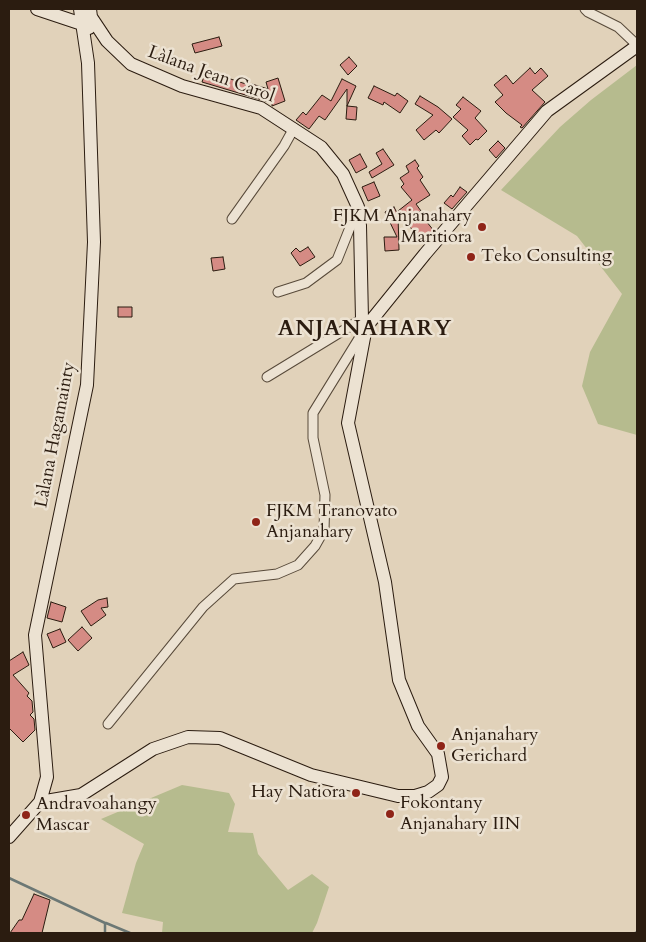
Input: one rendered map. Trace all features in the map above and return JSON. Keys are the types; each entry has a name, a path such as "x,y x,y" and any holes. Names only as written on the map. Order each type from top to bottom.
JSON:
{"main road":[{"path":"41,10 69,13 82,12"},
{"path":"41,10 76,23 86,41"},
{"name":"Làlana Hagamainty","path":"40,802 47,777 35,635 87,384 94,242 88,63 82,12"},
{"name":"Làlana Jean Carol","path":"40,802 81,795 152,749 188,737 220,738 311,775 398,796 415,796 428,792 438,785 442,777 438,754 418,726 399,680 385,582 348,422 364,323 358,207 343,174 321,147 261,108 182,86 131,64 107,41 91,17 82,12"},
{"path":"88,63 90,51 94,46 100,45 117,52"},
{"path":"364,323 547,111 637,45"},
{"path":"9,837 40,802"}],"street":[{"path":"585,9 618,27 637,45"},
{"path":"232,219 284,146 294,128"},
{"path":"278,292 306,283 337,260 358,207"},
{"path":"267,377 364,323"},
{"path":"108,724 203,607 234,580 277,574 298,565 314,546 324,530 325,495 313,438 313,413 364,323"}],"green space":[{"path":"637,65 637,435 598,424 582,386 590,352 622,294 577,236 501,190 560,127 591,100"},
{"path":"182,785 229,793 235,804 228,832 253,833 258,854 288,890 312,874 329,887 312,933 162,933 163,922 122,913 136,863 144,844 101,819"}],"building":[{"path":"219,37 222,46 195,53 192,44"},
{"path":"349,57 357,66 348,75 340,65"},
{"path":"530,68 535,74 541,68 548,76 532,90 545,102 522,128 520,127 522,125 495,102 503,95 494,85 506,75 513,84"},
{"path":"206,71 252,86 252,84 268,89 266,82 278,78 285,101 272,106 272,103 202,82"},
{"path":"342,79 356,86 347,106 347,89 325,120 319,116 309,129 296,120 303,112 306,115 322,95 331,101"},
{"path":"374,86 395,96 397,93 408,101 400,113 384,102 383,105 368,98"},
{"path":"420,96 438,107 452,119 439,133 436,130 424,140 416,130 433,115 415,104"},
{"path":"463,97 481,111 475,118 487,131 470,145 462,136 468,130 453,117 461,109 456,105"},
{"path":"347,106 357,107 356,120 346,119"},
{"path":"498,141 505,148 496,158 489,150"},
{"path":"383,149 394,165 372,178 369,172 382,164 376,153"},
{"path":"360,154 367,167 356,173 349,160"},
{"path":"415,160 419,166 417,168 423,177 420,180 430,195 416,204 421,211 419,212 434,231 423,244 398,211 412,200 401,187 404,184 400,178 409,172 406,166"},
{"path":"374,182 380,196 368,201 362,187"},
{"path":"460,187 467,192 452,209 444,203 451,195 453,197"},
{"path":"394,207 398,215 399,250 385,251 384,237 397,237 385,212"},
{"path":"308,247 315,257 300,266 291,253 296,248 300,252"},
{"path":"223,257 225,269 213,271 211,258"},
{"path":"118,307 132,307 132,317 118,317"},
{"path":"107,598 108,607 101,608 106,615 91,626 81,611 98,600"},
{"path":"51,602 66,607 62,622 47,618"},
{"path":"82,627 92,638 78,651 68,640"},
{"path":"60,629 66,642 53,648 47,634"},
{"path":"23,652 29,665 13,675 29,693 27,696 32,701 33,712 30,715 34,719 35,730 23,742 9,728 9,661"},
{"path":"34,894 50,900 42,933 10,933 19,920 22,920"}],"waterway":[{"path":"9,878 105,923 105,933"},
{"path":"106,923 130,933"}],"place":[{"name":"FJKM Anjanahary Maritiora","path":"482,227"},
{"name":"Teko Consulting","path":"471,257"},
{"name":"FJKM Tranovato Anjanahary","path":"256,522"},
{"name":"Anjanahary Gerichard","path":"441,746"},
{"name":"Hay Natiora","path":"356,793"},
{"name":"Fokontany Anjanahary IIN","path":"390,814"},
{"name":"Andravoahangy Mascar","path":"26,815"}],"district":[{"name":"ANJANAHARY","path":"365,330"}]}
